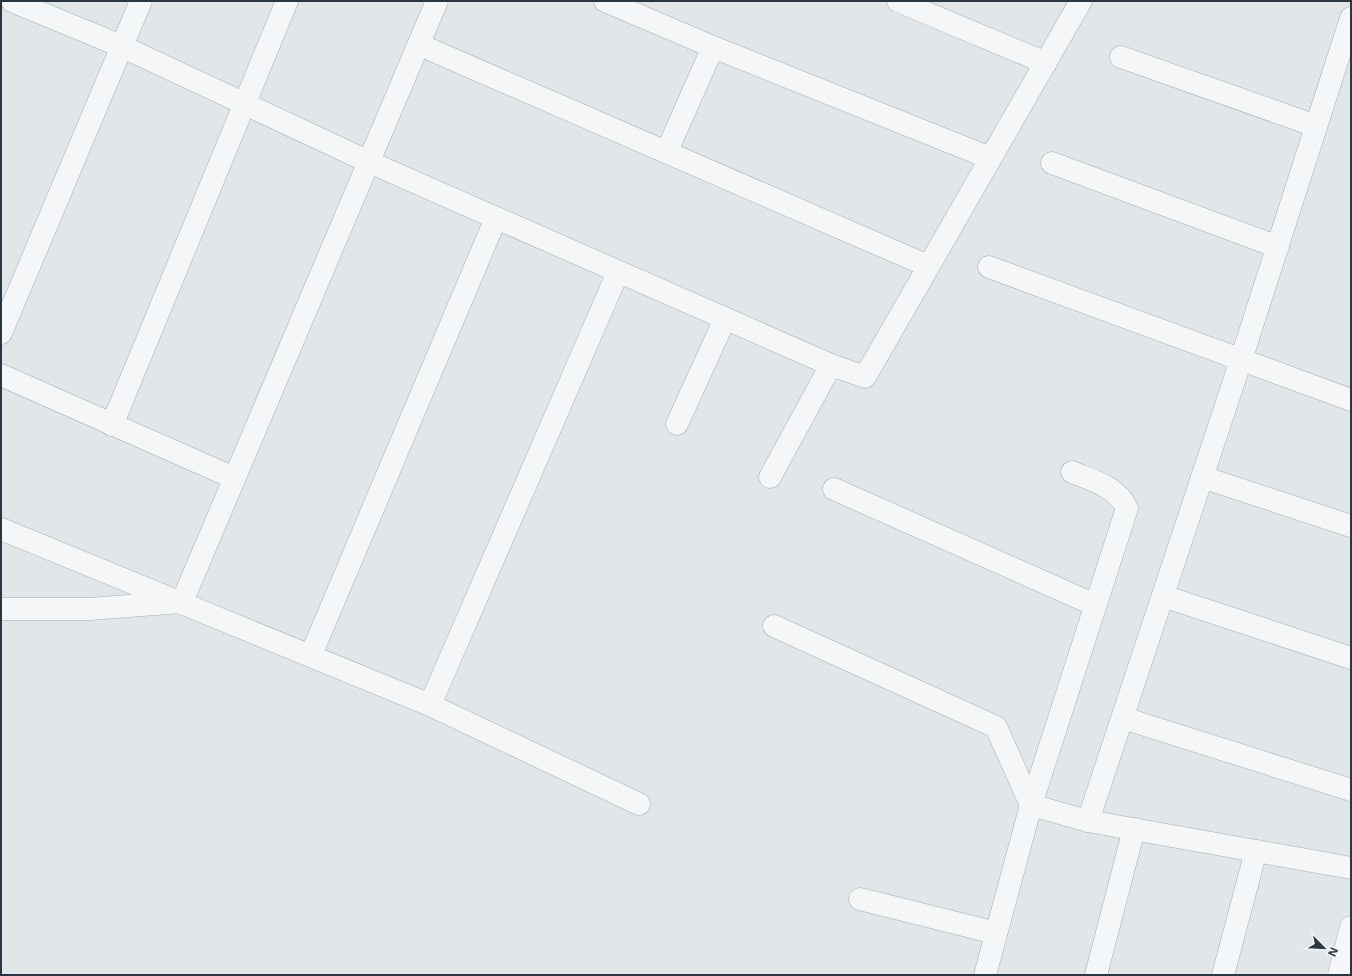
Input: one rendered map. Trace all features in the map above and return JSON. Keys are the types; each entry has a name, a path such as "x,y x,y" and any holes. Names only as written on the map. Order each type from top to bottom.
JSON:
{"street":[{"path":"12,1 121,46 369,162 618,272 831,365 865,377 1081,1"},
{"path":"1,333 141,1"},
{"path":"112,424 287,1"},
{"path":"182,602 420,45 437,1"},
{"path":"605,1 713,47 990,158"},
{"path":"898,1 1046,63"},
{"path":"1088,821 1241,360 1351,18"},
{"path":"420,45 667,151 928,266"},
{"path":"667,151 713,47"},
{"path":"1121,57 1316,126"},
{"path":"1052,163 1278,247"},
{"path":"311,654 496,218"},
{"path":"989,267 1351,400"},
{"path":"430,705 618,272"},
{"path":"676,424 726,319"},
{"path":"770,477 831,365"},
{"path":"1,375 234,478"},
{"path":"985,975 1031,805 1126,508 1122,498 1111,488 1072,472"},
{"path":"1202,477 1351,526"},
{"path":"834,489 1095,605"},
{"path":"1,529 311,654 430,705 639,804"},
{"path":"1163,596 1351,658"},
{"path":"1,609 89,609 182,602"},
{"path":"774,626 996,727 1031,805"},
{"path":"1123,718 1351,790"},
{"path":"1031,805 1088,821 1351,868"},
{"path":"1096,975 1134,829"},
{"path":"1223,975 1256,851"},
{"path":"860,899 996,933"},
{"path":"1339,975 1351,927"}]}
